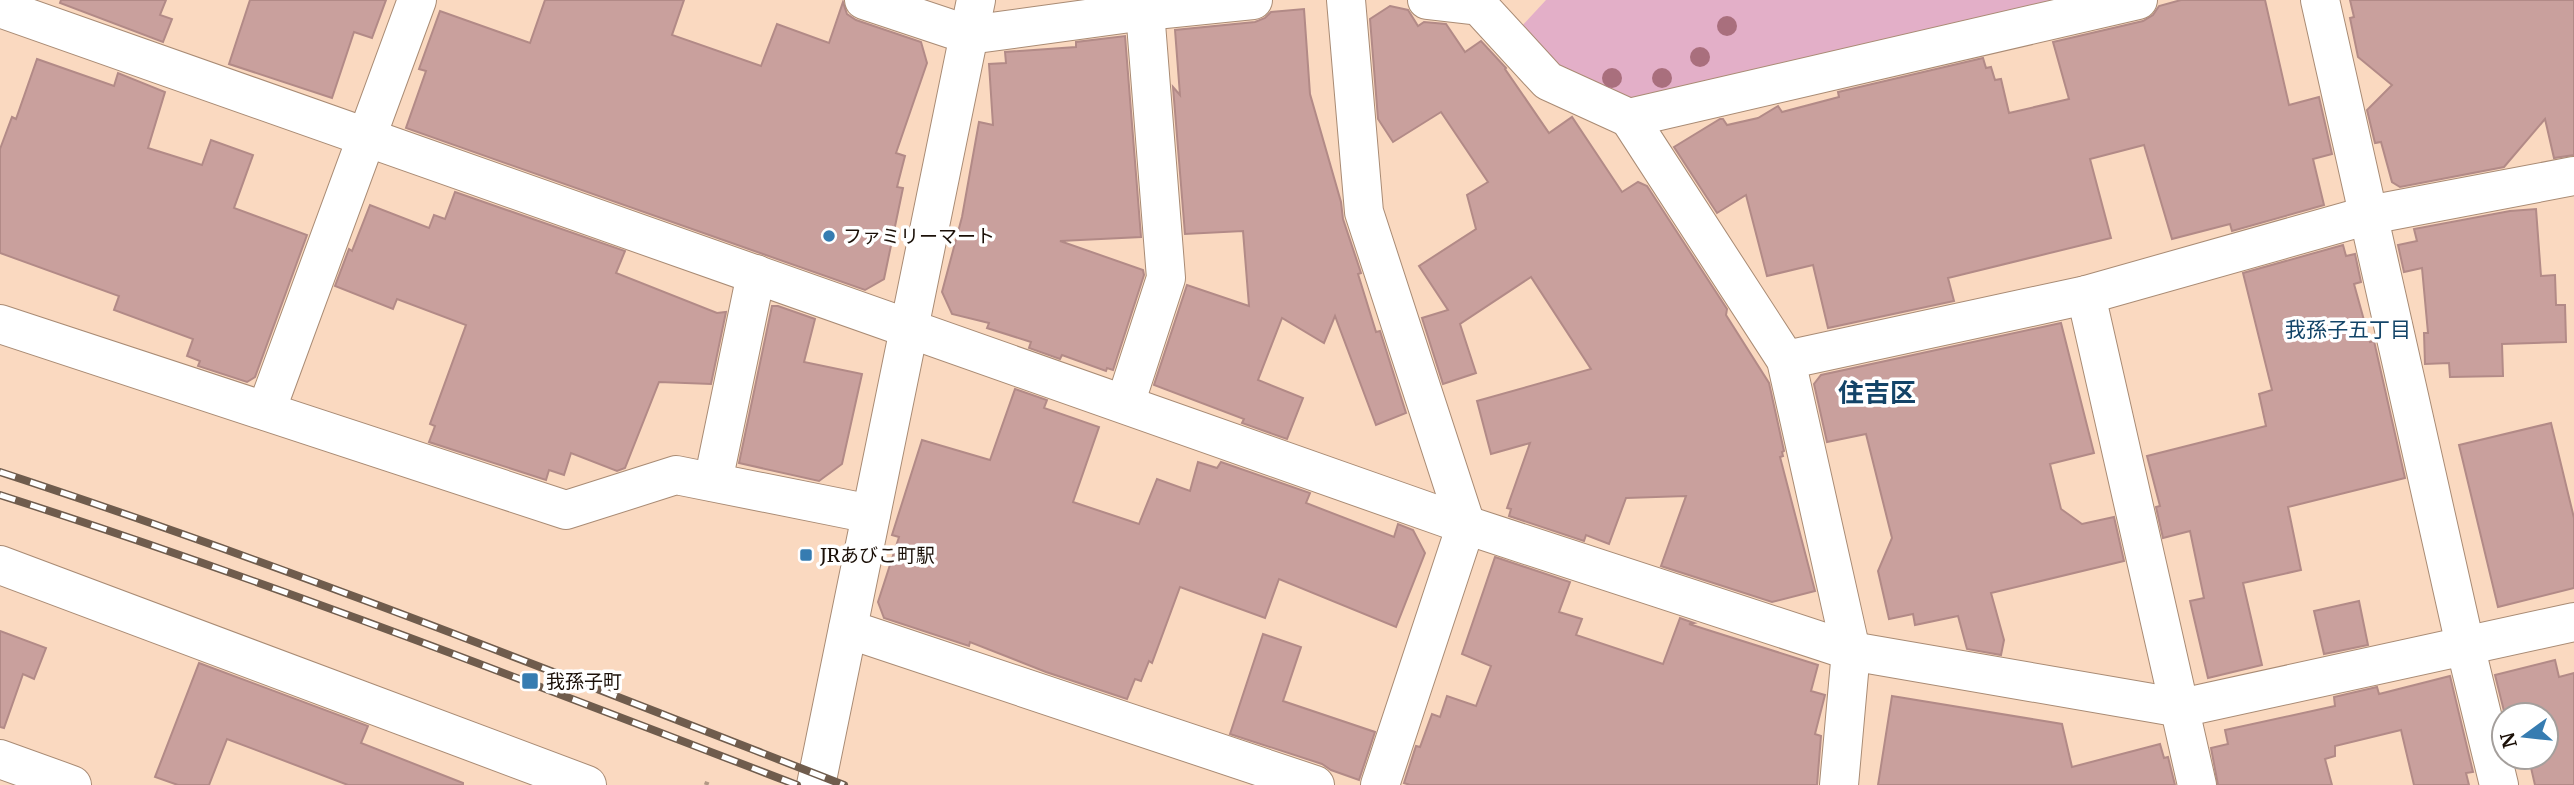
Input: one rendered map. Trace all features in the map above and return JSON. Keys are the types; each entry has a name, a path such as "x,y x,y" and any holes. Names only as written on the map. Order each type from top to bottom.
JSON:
{"street":[{"path":"266,411 418,0"},
{"path":"864,0 972,17 1145,11 1253,0"},
{"path":"1346,0 1364,212 1466,525 1380,785"},
{"path":"1427,0 1479,6 1548,81 1629,118 1786,360 1851,651 1839,785"},
{"path":"1629,118 2138,0"},
{"path":"2320,0 2498,785"},
{"path":"0,8 1466,525 1851,651 2181,708 2574,622"},
{"path":"1125,404 1166,278 1145,11"},
{"path":"816,785 972,17"},
{"path":"1786,360 2086,295 2369,215 2574,176"},
{"path":"713,482 756,274"},
{"path":"2086,295 2197,785"},
{"path":"0,324 566,510 676,475 872,514"},
{"path":"0,565 587,785"},
{"path":"848,628 1315,785"},
{"path":"0,759 72,785"}],"shaded area":[{"path":"1546,0 2068,0 1633,100 1556,74 1520,28"}],"building":[{"path":"61,0 166,0 160,15 172,19 163,42 60,3"},
{"path":"250,0 386,0 372,38 354,32 332,98 229,64"},
{"path":"545,0 684,0 672,35 761,66 777,24 829,43 843,2 847,14 856,20 921,42 927,63 896,153 905,156 897,187 903,188 884,279 865,290 406,128 426,71 419,69 440,11 530,43"},
{"path":"2181,0 2265,0 2289,105 2319,97 2332,154 2313,159 2324,205 2232,231 2230,224 2172,239 2144,145 2090,159 2111,238 1948,278 1954,301 1828,328 1813,265 1767,276 1746,195 1717,213 1674,147 1720,119 1727,125 1758,118 1778,106 1782,112 1839,97 1838,92 1983,58 1986,68 1991,67 1995,80 2001,79 2009,113 2069,99 2053,42 2143,21 2153,15 2159,6"},
{"path":"2350,0 2574,0 2574,155 2554,158 2545,119 2504,167 2400,187 2392,182 2381,142 2375,143 2367,110 2392,85 2358,57 2350,18 2354,17"},
{"path":"1390,6 1408,10 1418,26 1424,22 1446,24 1465,52 1481,41 1506,68 1549,133 1572,117 1622,192 1638,182 1647,186 1727,309 1726,315 1769,383 1784,451 1780,457 1815,591 1772,602 1661,566 1686,496 1626,498 1609,544 1586,535 1584,541 1509,516 1511,509 1507,508 1530,443 1491,454 1477,401 1591,369 1531,277 1460,324 1476,373 1443,384 1422,318 1448,310 1419,266 1476,229 1467,195 1488,182 1441,112 1393,142 1378,119 1370,19"},
{"path":"1304,9 1310,94 1341,202 1343,219 1361,273 1358,274 1376,332 1380,331 1406,413 1376,425 1335,316 1324,343 1282,318 1258,380 1303,398 1287,439 1242,423 1244,419 1154,385 1187,285 1249,306 1243,231 1185,234 1173,87 1180,95 1175,30 1255,22 1271,12"},
{"path":"1125,36 1141,237 1060,241 1143,270 1144,275 1113,370 1107,368 1106,371 1062,355 1060,359 1029,348 1031,342 987,328 989,323 952,314 942,292 962,217 979,122 993,125 989,64 1006,63 1005,52 1076,47 1076,42"},
{"path":"37,59 114,86 118,73 165,92 148,148 202,165 211,140 253,155 234,208 307,235 255,377 247,382 198,366 200,361 187,356 193,339 114,310 119,296 0,253 0,149 12,117 16,119"},
{"path":"455,192 625,251 616,273 717,313 726,312 711,384 659,382 625,468 617,471 571,453 564,475 549,470 546,480 429,442 435,426 430,424 466,325 397,299 393,309 335,286 370,205 429,228 434,215 445,219"},
{"path":"2536,209 2541,276 2555,275 2556,305 2565,305 2566,342 2502,344 2503,376 2450,377 2449,363 2425,364 2424,333 2428,333 2422,268 2404,272 2398,245 2417,241 2414,229 2510,211"},
{"path":"2343,245 2346,256 2355,254 2361,282 2354,284 2370,342 2374,341 2405,478 2288,507 2301,570 2243,583 2262,665 2208,678 2190,601 2204,598 2190,531 2163,538 2156,507 2160,506 2147,456 2266,426 2259,394 2272,390 2243,273"},
{"path":"772,306 815,319 804,362 862,374 842,464 819,481 739,463"},
{"path":"2061,323 2094,453 2050,464 2061,509 2082,524 2114,517 2124,561 1991,593 2004,640 2001,655 1967,649 1958,616 1915,625 1913,614 1889,619 1878,571 1892,538 1866,434 1827,442 1814,384 1821,375"},
{"path":"1015,389 1047,400 1044,408 1099,427 1073,502 1139,524 1157,479 1190,491 1198,462 1217,468 1221,462 1310,493 1306,503 1394,537 1398,524 1413,530 1425,553 1396,627 1279,579 1265,618 1180,587 1152,663 1149,661 1141,681 1135,679 1127,699 1046,672 970,642 969,646 884,618 878,602 899,537 892,535 922,440 990,460"},
{"path":"2551,423 2574,518 2574,588 2498,607 2459,445"},
{"path":"1495,557 1570,582 1559,612 1582,619 1576,635 1663,664 1680,618 1694,623 1689,624 1818,665 1811,691 1825,695 1815,734 1821,736 1817,785 1404,783 1416,746 1420,747 1432,714 1440,717 1447,696 1476,706 1491,666 1462,654"},
{"path":"2359,601 2368,645 2324,654 2314,611"},
{"path":"0,631 46,648 34,679 23,674 4,728 0,727"},
{"path":"1263,634 1301,647 1283,701 1375,732 1359,780 1322,764 1230,734"},
{"path":"2555,660 2559,677 2574,673 2574,785 2535,785 2532,771 2560,771 2560,701 2502,701 2495,675"},
{"path":"199,663 368,726 361,743 463,785 348,785 227,739 209,785 178,785 155,777"},
{"path":"2450,676 2473,772 2466,773 2469,785 2414,785 2401,730 2335,746 2335,756 2325,759 2332,785 2218,785 2211,748 2228,744 2225,730 2335,706 2334,697 2377,687 2379,694"},
{"path":"1892,696 2062,724 2072,767 2160,744 2164,758 2168,757 2175,785 1878,785"}],"railway":[{"path":"0,472 318,583 844,785"},
{"path":"0,495 301,598 797,785"}],"place":[{"name":"ファミリーマート","path":"829,236"},
{"name":"JRあびこ町駅","path":"806,555"},
{"name":"我孫子町","path":"530,681"}],"district":[{"name":"我孫子五丁目","path":"2348,330"},
{"name":"住吉区","path":"1877,393"}]}
